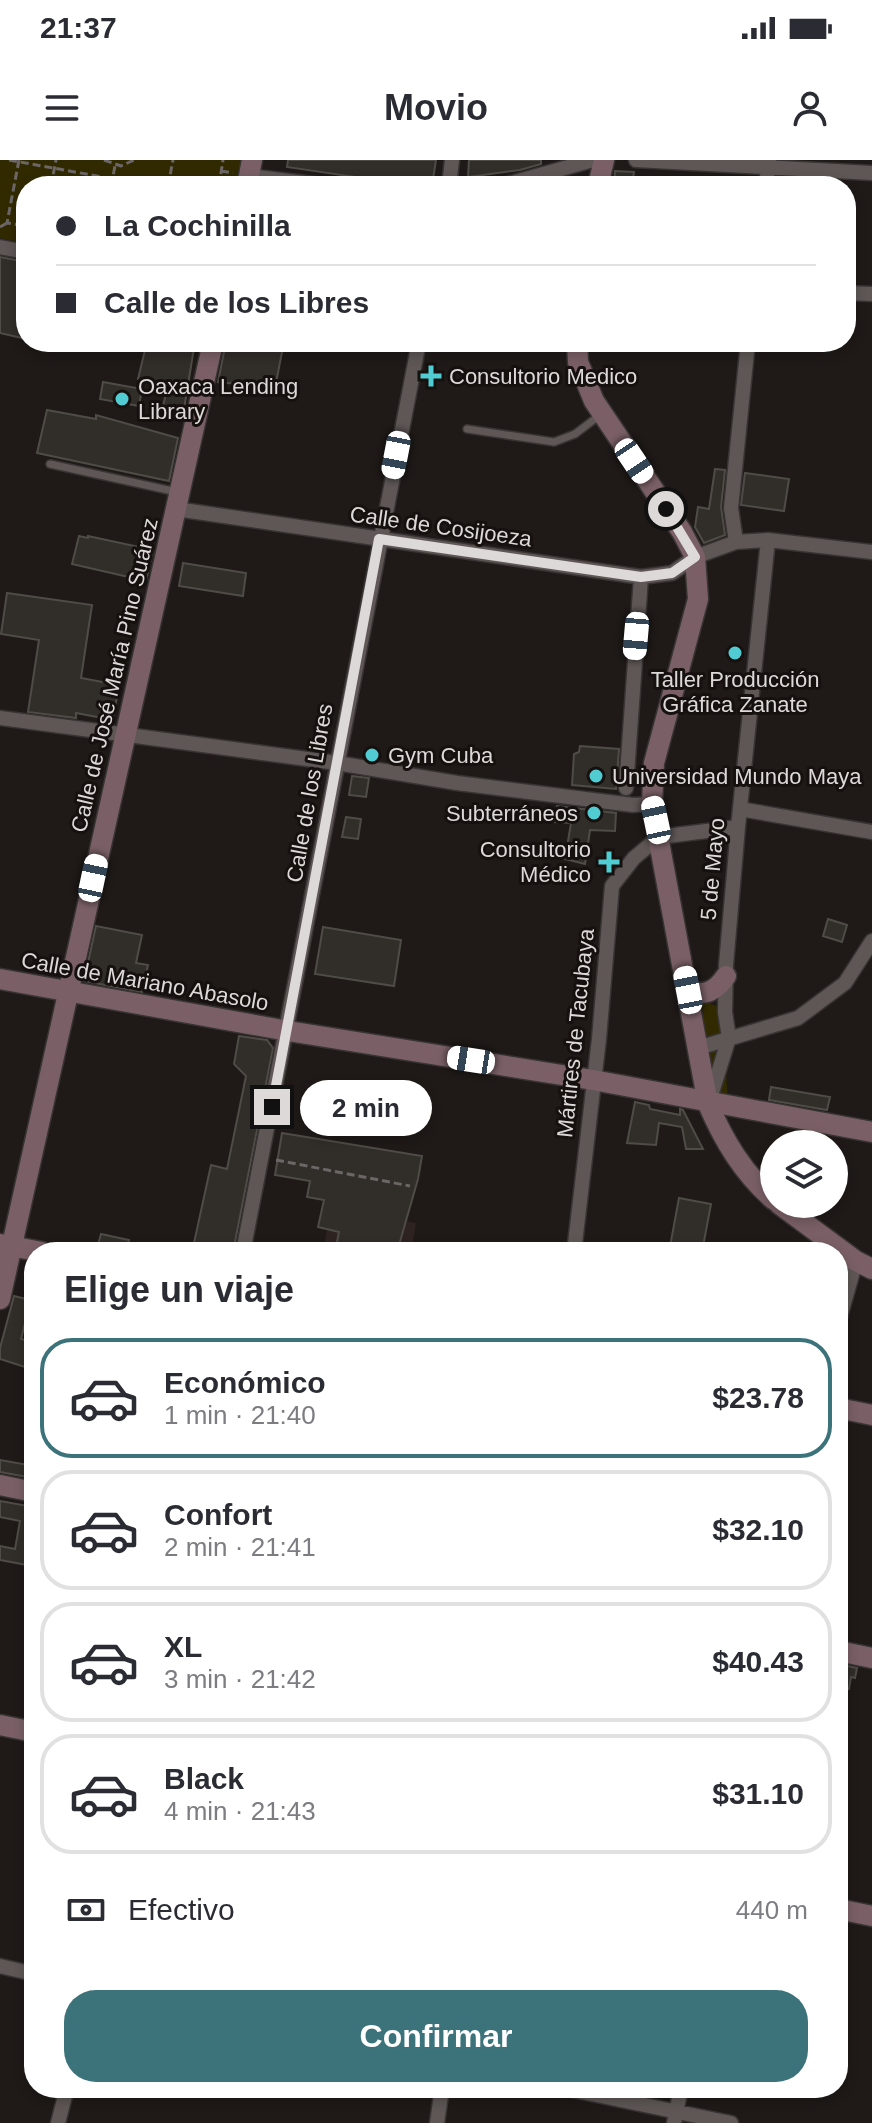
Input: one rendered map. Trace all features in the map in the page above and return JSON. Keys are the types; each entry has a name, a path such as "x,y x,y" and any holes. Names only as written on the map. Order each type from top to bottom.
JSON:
{"main road":[{"name":"Calle de José María Pino Suárez","path":"0,1299 6,1245 68,991 211,352"},
{"path":"578,352 578,362 601,414 682,532 695,557 698,599 654,763 652,804 708,1104 724,1141 760,1185"},
{"path":"688,990 700,994 710,992 726,976"},
{"name":"Calle de Mariano Abasolo","path":"0,979 288,1031 593,1080 708,1104 872,1132"},
{"path":"799,1218 832,1242"},
{"path":"848,1408 871,1409"},
{"path":"0,1485 24,1490"},
{"path":"848,1653 872,1658"},
{"path":"0,1725 24,1730"},
{"path":"848,1911 872,1916"}],"street":[{"path":"536,176 593,160"},
{"path":"636,160 768,164 872,173"},
{"name":"Calle de los Libres","path":"245,1242 417,352"},
{"path":"736,542 731,508 747,352"},
{"name":"Calle de Cosijoeza","path":"178,501 379,539 641,577 672,573 695,557 736,542 768,540 872,552"},
{"name":"5 de Mayo","path":"708,1104 729,1038 725,1012 726,976 768,540"},
{"path":"626,788 641,577"},
{"path":"0,718 337,763 473,785 633,805 652,804"},
{"path":"740,809 872,832"},
{"path":"659,837 738,827"},
{"name":"Mártires de Tacubaya","path":"575,1242 612,886 634,858 659,837"},
{"path":"698,1048 798,1018 845,983 872,941"},
{"path":"848,1301 864,1265"},
{"path":"0,1966 24,1972"},
{"path":"58,2123 64,2098"},
{"path":"437,2123 441,2098"},
{"path":"600,2098 675,2118 731,2123"},
{"path":"675,2118 679,2098"}],"lane":[{"path":"467,429 554,442 575,434 601,414"},
{"path":"50,464 178,501"}],"path":[{"path":"9,160 96,176"},
{"path":"53,176 56,160"},
{"path":"104,160 115,166 134,160"},
{"path":"113,176 115,166"},
{"path":"7,223 16,176"},
{"path":"0,227 7,223 16,224"},
{"path":"262,1157 410,1186"}],"shaded area":[{"path":"0,160 241,160 238,176 16,176 16,241 0,238"},
{"path":"702,1001 722,1008 728,1102 708,1102"},
{"path":"331,1207 416,1223 413,1242 325,1242"}],"building":[{"path":"288,160 436,160 434,176 348,176 287,167"},
{"path":"469,160 541,160 541,164 520,170 468,176"},
{"path":"615,171 634,172 633,176 615,176"},
{"path":"0,257 16,260 16,337 0,333"},
{"path":"145,352 193,352 183,415 162,411 168,384 138,379"},
{"path":"224,352 282,352 275,388 218,382"},
{"path":"103,382 142,389 139,406 100,399"},
{"path":"47,410 96,419 96,415 178,438 169,481 37,453"},
{"path":"715,469 725,470 721,507 725,535 704,543 695,527 698,507 709,509"},
{"path":"745,473 789,479 784,511 741,505"},
{"path":"79,536 153,550 146,581 72,564"},
{"path":"183,563 246,573 243,596 179,586"},
{"path":"7,593 92,605 81,678 119,685 113,720 76,713 76,718 28,712 39,640 1,634"},
{"name":"Universidad Mundo Maya","path":"580,746 619,749 616,789 572,785 574,754 579,752"},
{"path":"352,776 369,778 366,797 349,795"},
{"path":"557,806 616,813 615,831 590,830 585,864 565,859 571,823 555,822"},
{"path":"346,817 361,819 358,839 342,837"},
{"path":"828,919 847,925 842,942 823,936"},
{"path":"96,926 142,935 136,963 148,965 142,992 84,981"},
{"path":"323,927 401,940 394,986 315,974"},
{"path":"239,1036 267,1040 273,1048 235,1242 194,1242 211,1165 227,1169 246,1076 234,1064"},
{"path":"771,1087 830,1097 827,1110 769,1100"},
{"path":"635,1102 649,1105 650,1109 680,1115 680,1109 683,1110 703,1149 686,1149 682,1127 659,1123 656,1145 627,1143"},
{"path":"282,1133 422,1156 400,1242 337,1242 339,1232 318,1227 324,1200 307,1197 310,1181 275,1175"},
{"path":"679,1198 711,1204 704,1242 671,1242"},
{"path":"101,1234 129,1240 128,1242 99,1242"},
{"path":"14,1296 24,1298 21,1339 24,1340 24,1367 0,1359"},
{"path":"0,1460 24,1464 24,1476 0,1472"},
{"path":"0,1501 24,1505 24,1564 0,1560 0,1546 15,1549 20,1521 0,1517"},
{"path":"848,1666 857,1668 855,1678 851,1677 849,1689"}],"place":[{"name":"Consultorio Medico","path":"431,376"},
{"name":"Oaxaca Lending Library","path":"122,399"},
{"name":"Taller Producción Gráfica Zanate","path":"735,653"},
{"name":"Gym Cuba","path":"372,755"},
{"name":"Universidad Mundo Maya","path":"596,776"},
{"name":"Subterráneos","path":"594,813"},
{"name":"Consultorio Médico","path":"609,862"}],"route":[{"path":"272,1107 379,539 641,577 672,573 695,557 666,509"}]}
